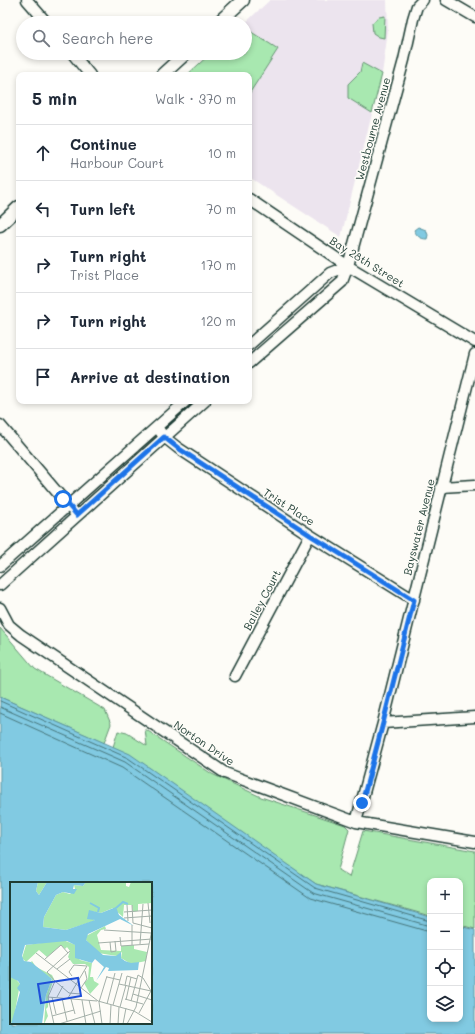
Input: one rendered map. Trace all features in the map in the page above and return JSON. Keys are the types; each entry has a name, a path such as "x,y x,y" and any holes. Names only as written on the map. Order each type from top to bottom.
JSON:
{"street":[{"path":"28,0 41,16"},
{"path":"226,16 243,0"},
{"name":"Westbourne Avenue","path":"252,360 342,282 348,266 404,60 413,20 418,6 423,0"},
{"path":"446,0 475,17"},
{"path":"78,60 88,72"},
{"path":"165,72 178,60"},
{"name":"Bay 28th Street","path":"252,201 348,266 475,342"},
{"path":"0,225 16,210"},
{"path":"252,342 330,273 348,266"},
{"name":"Bayswater Avenue","path":"356,822 383,723 475,354"},
{"path":"0,566 183,404"},
{"path":"0,585 202,404"},
{"path":"0,425 77,515"},
{"name":"Trist Place","path":"157,428 164,437 178,448 310,535 414,600"},
{"path":"441,487 475,485"},
{"name":"Bailey Court","path":"235,676 310,535"},
{"name":"Norton Drive","path":"0,608 9,625 21,635 225,773 356,822 475,842"},
{"path":"383,723 475,717"}],"shaded area":[{"path":"270,0 387,0 388,31 382,74 341,237 252,179 252,89 278,49 252,32 252,17"}],"green space":[{"path":"385,16 384,38 373,33 372,23 379,17"},
{"path":"252,32 278,49 252,89 252,72 190,72 203,60 252,60"},
{"path":"362,63 382,74 372,113 348,98 348,84 360,72"},
{"path":"0,628 35,669 105,710 111,724 104,743 0,697"},
{"path":"145,729 212,774 261,797 345,825 349,829 338,870 349,877 363,831 475,851 475,929 463,926 463,878 427,878 427,915 316,884 113,747 118,731 127,733 147,746"}],"water":[{"path":"418,227 426,230 428,235 427,239 421,238 416,234 414,230"},
{"path":"0,697 130,754 316,884 427,916 427,1022 463,1022 463,927 475,930 475,1034 0,1034"}],"route":[{"path":"63,499 77,515 164,437 178,448 310,535 414,600 362,803"}]}
